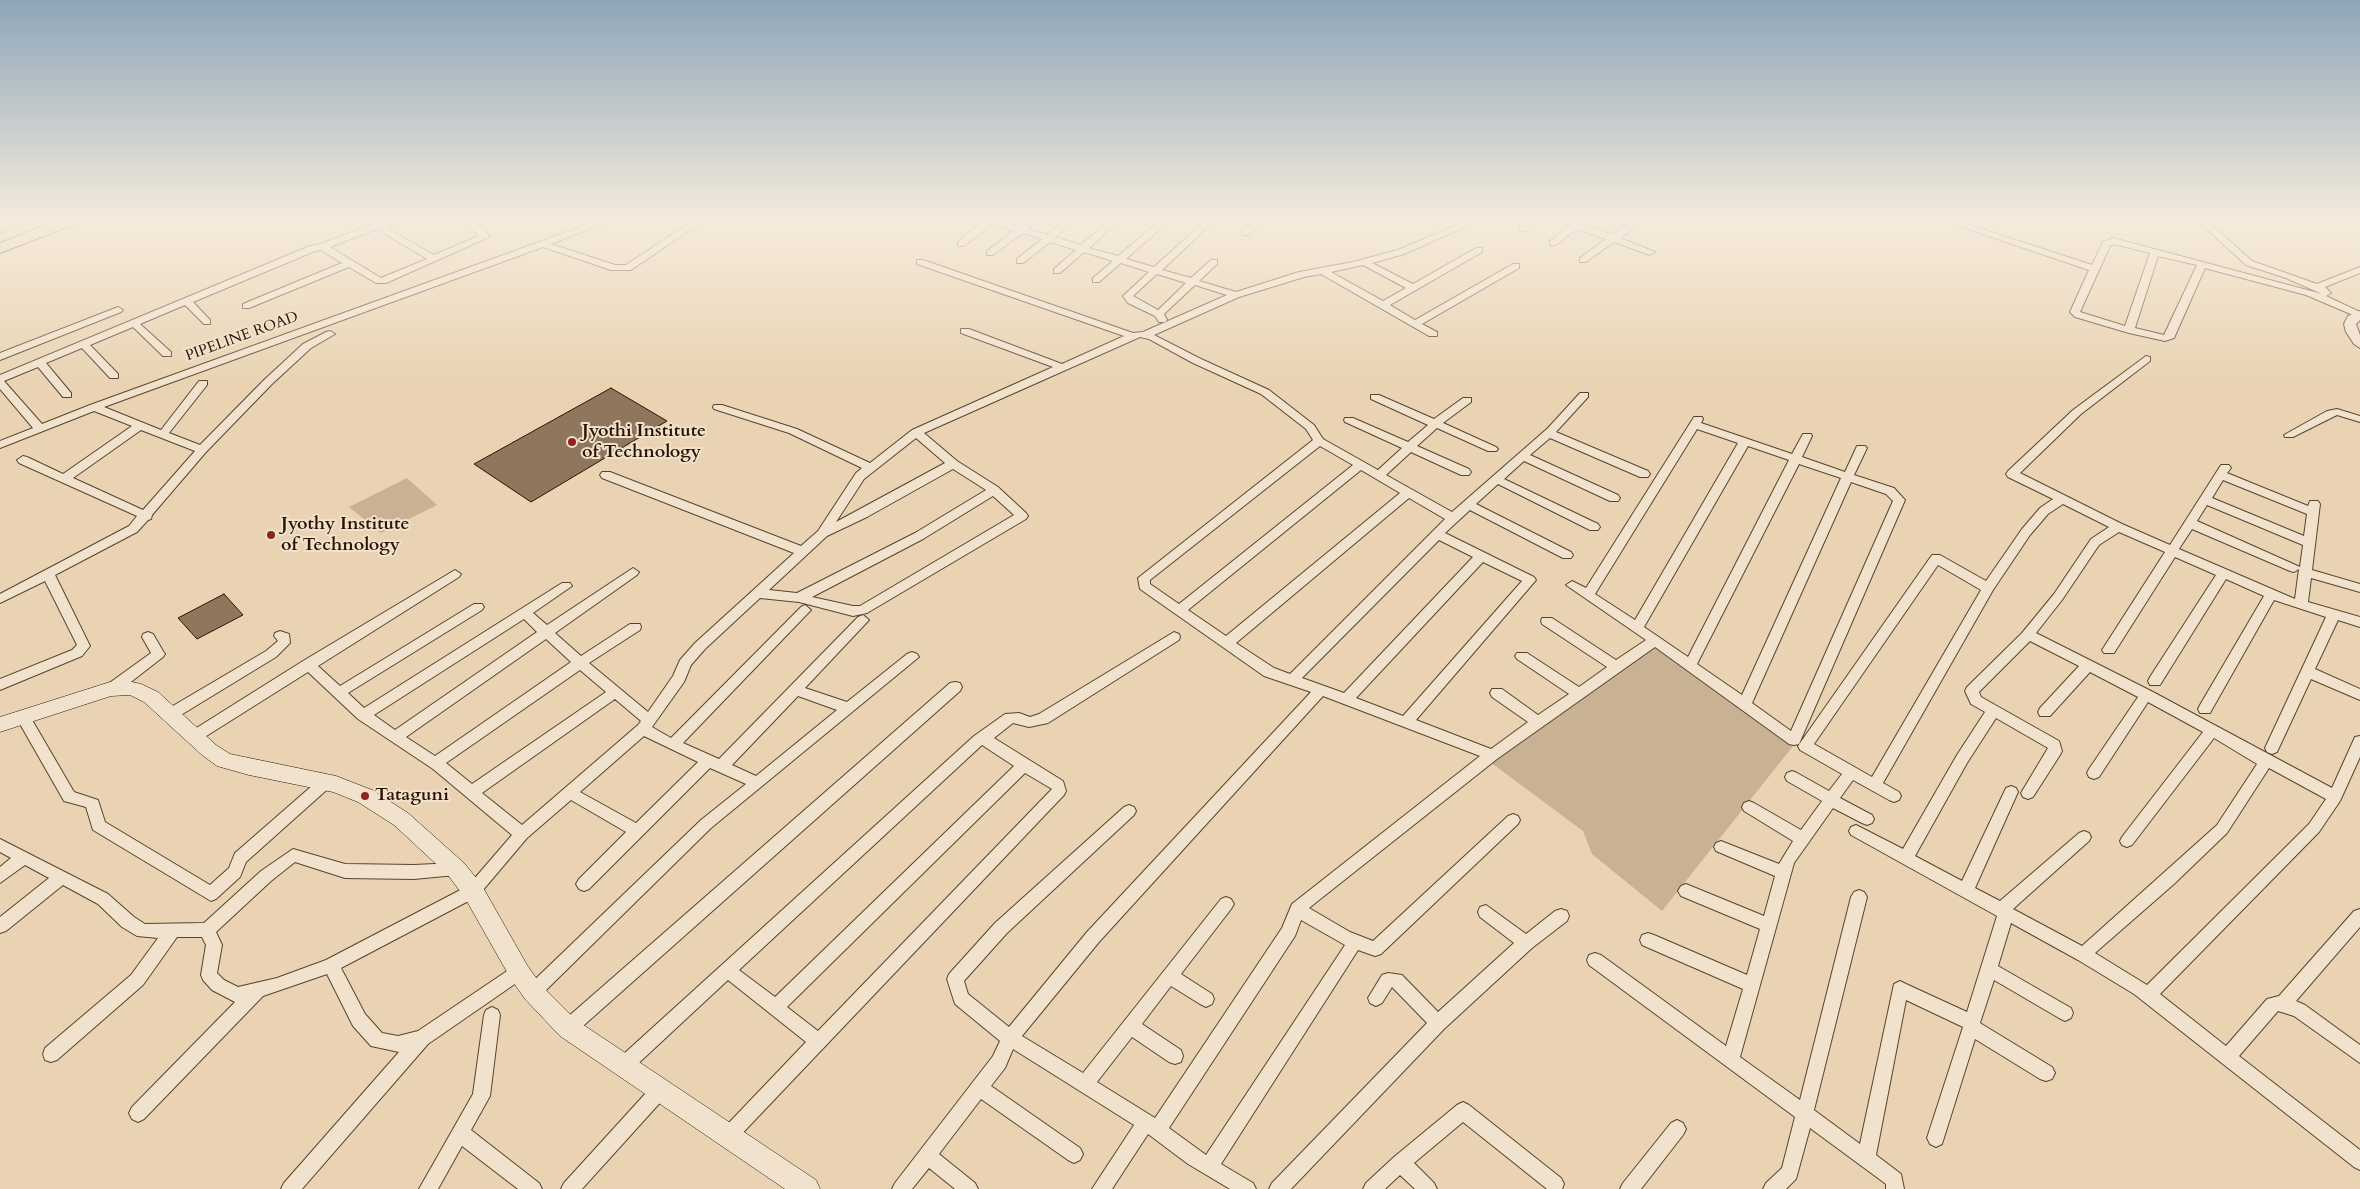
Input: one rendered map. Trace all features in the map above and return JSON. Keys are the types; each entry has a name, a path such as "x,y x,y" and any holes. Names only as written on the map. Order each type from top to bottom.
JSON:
{"main road":[{"path":"0,725 112,688 134,689 151,697 209,750 224,760 249,767 326,782 365,796 401,819 456,869 472,891 518,972 533,992 568,1028 623,1066 661,1088 807,1189"}],"street":[{"path":"40,429 0,381 248,275"},
{"path":"246,306 319,275"},
{"path":"371,275 380,281 395,275"},
{"name":"PIPELINE ROAD","path":"0,445 94,407 455,275"},
{"path":"960,275 1139,336 1265,392 1310,427 1319,441 1453,518"},
{"path":"1096,280 1101,275"},
{"path":"1151,275 1128,298 1159,314 1165,326"},
{"path":"1171,275 1236,294"},
{"path":"1159,314 1200,275"},
{"path":"822,534 860,476 916,432 1236,294 1297,275"},
{"path":"1330,275 1433,334"},
{"path":"1389,275 1412,288"},
{"path":"1382,306 1434,275"},
{"path":"1415,324 1499,275"},
{"path":"2093,275 2075,312 2130,330 2165,338 2170,336 2197,275"},
{"path":"2130,330 2147,275"},
{"path":"2242,275 2331,301 2360,315"},
{"path":"2287,275 2323,290 2330,296 2331,301"},
{"path":"2323,290 2320,287 2322,284 2345,275"},
{"path":"387,279 390,283 387,300"},
{"path":"187,301 206,322"},
{"path":"0,357 118,310"},
{"path":"2360,315 2352,319 2350,324 2352,332 2360,344"},
{"path":"135,324 167,354"},
{"path":"965,331 1064,368"},
{"path":"0,599 122,536 146,516 202,450 268,382 307,346 330,334"},
{"path":"84,345 114,376"},
{"path":"2146,359 2077,412 2012,472 2118,527 2224,574 2271,594 2360,622"},
{"path":"40,363 67,395"},
{"path":"162,435 203,383"},
{"path":"1292,680 1453,518 1548,433 1584,395"},
{"path":"1375,397 1492,449"},
{"path":"1379,475 1435,424 1467,400"},
{"path":"94,407 202,450"},
{"path":"718,408 792,431 871,468"},
{"path":"2289,435 2331,413 2337,412 2360,419"},
{"path":"1349,420 1465,472"},
{"path":"1572,585 1588,596 1656,640 1794,740 1899,500 1890,491 1745,441 1696,421 1588,596"},
{"path":"65,478 139,426"},
{"path":"758,593 799,598 853,611 863,610 1022,516 994,490 953,464 916,432"},
{"path":"1548,433 1644,474"},
{"path":"1690,665 1807,436"},
{"path":"1319,441 1144,578 1144,586 1269,672 1347,699 1492,755"},
{"path":"1637,628 1745,441"},
{"path":"1744,705 1861,448"},
{"path":"1522,456 1614,498"},
{"path":"23,460 146,516"},
{"path":"207,930 214,945 209,975 218,985 237,995 277,985 330,965 472,891 522,834 647,725 679,678 685,663 700,646 802,551 822,534 863,514 953,464"},
{"path":"1179,610 1360,465"},
{"path":"2109,650 2223,472 2314,508 2309,543 2299,570 2301,604"},
{"path":"606,474 802,551"},
{"path":"1496,479 1594,526"},
{"path":"799,598 920,536 994,490"},
{"path":"1227,643 1408,492"},
{"path":"1875,785 1988,588 2026,532 2044,511 2062,499"},
{"path":"2205,500 2309,543"},
{"path":"1468,504 1568,554"},
{"path":"2190,523 2299,570 2360,588"},
{"path":"2028,793 2056,748 2052,743 1974,698 1972,689 2027,636 2058,597 2095,542 2118,527"},
{"path":"1406,721 1530,580 1437,534"},
{"path":"1347,699 1481,556"},
{"path":"1894,796 1806,746 1936,558 1988,588"},
{"path":"395,738 633,572"},
{"path":"0,686 77,654 83,648 84,644 48,574"},
{"path":"195,736 455,574"},
{"path":"2156,681 2224,574"},
{"path":"363,715 566,586"},
{"path":"2206,709 2271,594"},
{"path":"340,692 478,607"},
{"path":"673,745 805,610"},
{"path":"524,612 647,725 673,745 756,782"},
{"path":"2084,955 2092,945 2222,829 2266,766 2267,753 2308,672 2334,614"},
{"path":"584,884 637,831 715,764 795,690 864,620"},
{"path":"1547,621 1615,666"},
{"path":"435,763 635,627"},
{"path":"171,714 271,654 284,643 284,637 280,636"},
{"path":"2027,636 2036,638 2212,731 2267,753 2336,797"},
{"path":"112,688 158,654 148,637"},
{"path":"623,1066 972,745 1010,718 1019,718 1029,722 1043,719 1174,637"},
{"path":"1101,1189 1151,1126 1289,931 1297,908 1492,755 1615,666 1656,640"},
{"path":"1522,656 1578,693"},
{"path":"533,992 706,824 912,657"},
{"path":"308,664 363,715 435,763 522,834"},
{"path":"2045,712 2088,665"},
{"path":"2308,672 2360,695"},
{"path":"568,1028 955,687"},
{"path":"795,690 848,708"},
{"path":"901,1189 999,1062 1010,1038 1092,937 1321,690"},
{"path":"472,792 614,693"},
{"path":"1497,693 1538,722"},
{"path":"2094,773 2146,695"},
{"path":"1906,858 1962,759 1994,710"},
{"path":"24,717 69,798 88,801 93,804 98,826 211,894 235,872 240,858 326,782"},
{"path":"2126,841 2212,731"},
{"path":"729,1135 1059,791 1058,785 982,739"},
{"path":"2148,995 2314,828 2336,797 2360,740"},
{"path":"775,1008 1024,765"},
{"path":"1730,1060 1787,862 1851,772"},
{"path":"1792,777 1867,819"},
{"path":"1966,890 2011,792"},
{"path":"570,793 637,831"},
{"path":"1750,807 1803,839"},
{"path":"1129,811 1001,928 955,979 961,999 1010,1038 1151,1126 1208,1167 1247,1189"},
{"path":"1297,908 1344,937 1375,949 1513,820"},
{"path":"1856,832 2004,910 2084,955 2148,995 2360,1161"},
{"path":"1936,1138 1989,969 2004,910 2084,837"},
{"path":"0,845 103,899 128,922 143,931 207,930 266,876 293,855 345,871 414,872 456,869"},
{"path":"1721,847 1784,874"},
{"path":"0,876 24,857"},
{"path":"0,926 62,877"},
{"path":"1686,891 1769,925"},
{"path":"1772,1189 1790,1173 1859,897"},
{"path":"1084,1084 1226,904"},
{"path":"1486,912 1526,943"},
{"path":"1278,1189 1438,1023 1526,943 1562,916"},
{"path":"2283,1004 2360,916"},
{"path":"51,1054 137,980 173,930"},
{"path":"1648,940 1752,986"},
{"path":"1208,1167 1350,950"},
{"path":"1595,960 1895,1180 1894,1189"},
{"path":"330,965 359,1020 377,1040 398,1044 422,1038"},
{"path":"1989,969 2064,1013"},
{"path":"727,970 818,1042"},
{"path":"290,1189 422,1038 518,972"},
{"path":"1170,976 1206,999"},
{"path":"1376,998 1388,980 1396,980 1438,1023"},
{"path":"1866,1159 1900,989 1971,1025 2046,1073"},
{"path":"138,1114 257,990"},
{"path":"2227,1058 2273,1004 2283,1004 2298,1010 2360,1055"},
{"path":"428,1189 481,1096 492,1015"},
{"path":"1131,1026 1175,1056"},
{"path":"979,1087 1074,1154"},
{"path":"570,1189 661,1088"},
{"path":"1372,1189 1400,1163 1463,1111 1555,1184"},
{"path":"1629,1189 1677,1129"},
{"path":"460,1133 533,1189"},
{"path":"927,1155 969,1189"},
{"path":"1400,1163 1428,1189"}],"shaded area":[{"path":"407,478 437,505 381,533 349,507"},
{"path":"1655,646 1793,746 1662,911 1592,854 1583,831 1490,762"}],"building":[{"name":"Jyothi Institute of Technology","path":"611,388 667,421 531,502 474,464"},
{"path":"224,594 243,615 197,639 178,618"}],"place":[{"name":"Jyothi Institute of Technology","path":"572,442"},
{"name":"Jyothy Institute of Technology","path":"271,535"},
{"name":"Tataguni","path":"365,796"}]}
